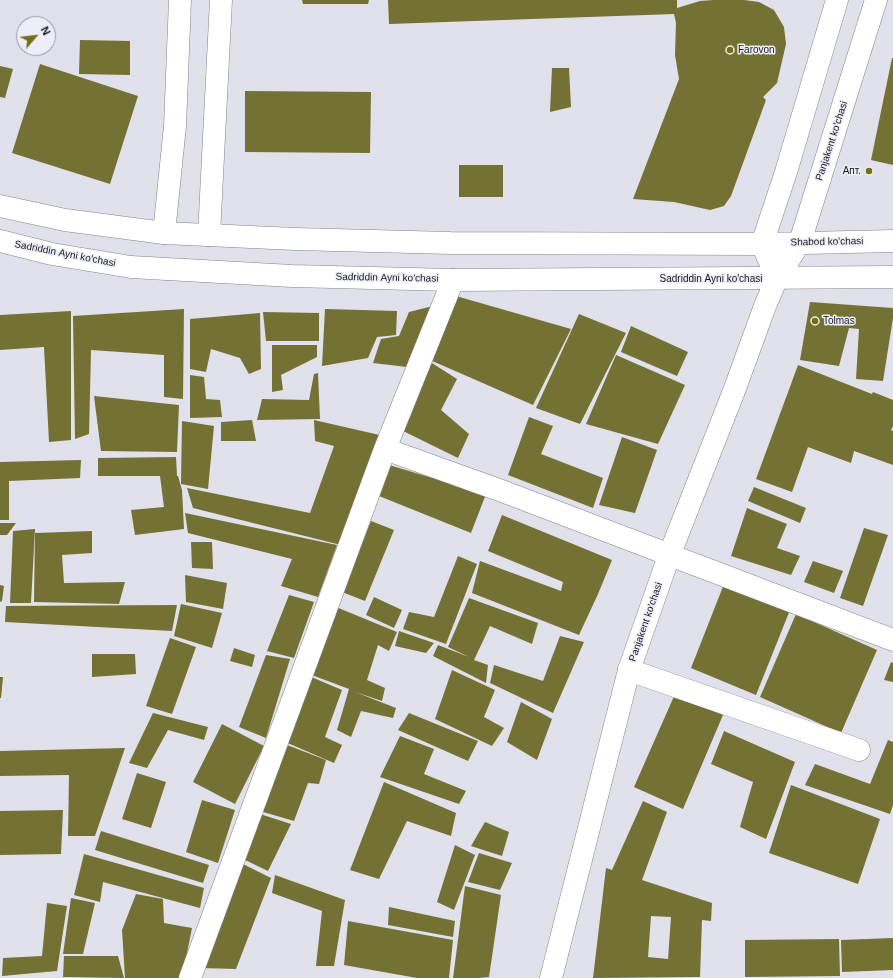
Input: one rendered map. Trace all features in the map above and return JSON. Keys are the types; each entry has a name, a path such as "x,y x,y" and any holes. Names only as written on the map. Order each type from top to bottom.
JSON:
{"main road":[{"path":"164,233 175,126 180,0"},
{"path":"209,235 221,0"},
{"path":"837,0 788,164 762,244 777,278 893,277"},
{"name":"Panjakent ko'chasi","path":"551,978 629,670 668,556 734,391 765,306 777,278 800,242 876,0"},
{"path":"0,206 66,220 164,233 450,243 762,244"},
{"name":"Shabod ko'chasi","path":"762,244 893,241"},
{"name":"Sadriddin Ayni ko'chasi","path":"0,242 52,254 131,267 284,276 453,280 777,278"},
{"path":"190,978 385,449 453,280"},
{"path":"385,449 502,491 668,556 893,640"},
{"path":"629,670 859,750"}],"building":[{"path":"302,0 369,0 368,4 303,4"},
{"path":"388,0 677,0 677,8 700,1 744,0 759,2 774,10 784,27 786,44 777,83 763,97 766,100 731,196 724,206 710,210 674,202 633,199 679,79 675,55 676,23 674,14 389,24"},
{"path":"80,40 130,41 130,75 79,74"},
{"path":"893,58 893,165 871,160"},
{"path":"40,64 138,96 110,184 12,153"},
{"path":"0,66 13,69 5,98 0,97"},
{"path":"552,68 569,68 571,107 550,112"},
{"path":"245,91 371,92 370,153 245,152"},
{"path":"459,165 503,165 503,197 459,197"},
{"path":"456,296 571,329 533,405 430,360"},
{"path":"810,302 893,308 893,318 883,381 856,379 859,329 849,328 839,366 800,360"},
{"path":"437,305 407,367 373,363 381,339 399,336 409,312"},
{"path":"184,309 183,399 164,397 164,355 91,350 89,434 75,439 73,316"},
{"path":"325,309 397,311 396,335 377,337 368,358 322,366"},
{"path":"71,311 71,440 49,442 44,347 0,350 0,315"},
{"path":"263,312 319,313 319,341 266,341"},
{"path":"260,313 261,369 249,374 240,358 211,349 206,372 190,369 190,319"},
{"path":"579,314 626,333 580,424 536,408"},
{"path":"631,326 688,352 677,376 621,352"},
{"path":"272,345 317,345 317,357 281,375 283,390 272,392"},
{"path":"616,355 685,385 658,444 586,424"},
{"path":"424,358 457,379 441,410 469,434 458,458 399,429"},
{"path":"798,365 872,394 873,392 893,400 893,426 891,430 893,431 893,465 854,451 851,463 808,447 792,492 756,479"},
{"path":"318,373 320,419 257,420 262,399 309,400 314,374"},
{"path":"190,375 204,377 206,399 220,400 222,417 190,418"},
{"path":"94,396 179,405 177,452 101,451"},
{"path":"529,417 553,426 541,454 603,478 593,508 508,475"},
{"path":"252,420 256,441 221,441 221,422"},
{"path":"314,420 384,436 341,545 193,508 187,488 310,513 334,446 315,441"},
{"path":"182,421 214,426 208,489 181,484"},
{"path":"622,437 657,450 635,513 599,505"},
{"path":"176,457 177,476 182,490 184,529 135,535 131,510 164,507 160,476 98,476 98,458"},
{"path":"81,460 80,478 9,481 9,520 0,520 0,462"},
{"path":"389,465 486,494 471,533 379,496"},
{"path":"754,487 806,508 800,523 748,501"},
{"path":"747,508 787,524 777,548 800,556 791,575 731,556"},
{"path":"185,513 337,545 318,597 281,586 292,559 188,533"},
{"path":"502,515 612,560 579,635 472,593 480,561 561,591 563,582 488,551"},
{"path":"371,521 394,530 365,601 342,592"},
{"path":"0,523 16,523 7,535 0,535"},
{"path":"864,528 888,535 863,606 840,598"},
{"path":"35,529 31,603 10,603 13,531"},
{"path":"92,531 92,553 62,555 64,583 125,582 119,604 34,602 35,533"},
{"path":"191,542 212,542 213,569 192,568"},
{"path":"458,556 477,564 446,644 403,629 409,612 434,617"},
{"path":"813,561 843,571 834,593 804,582"},
{"path":"185,575 227,583 223,609 186,602"},
{"path":"724,584 790,610 756,695 691,668"},
{"path":"0,585 4,586 2,601 0,602"},
{"path":"289,595 314,602 294,658 267,651"},
{"path":"374,597 402,610 394,628 366,615"},
{"path":"469,598 538,623 532,644 490,626 474,660 488,665 486,683 433,656 438,645 469,657 448,647"},
{"path":"181,604 222,613 212,648 174,636"},
{"path":"177,605 172,631 5,622 6,606"},
{"path":"336,607 397,632 389,651 378,645 367,680 385,688 382,701 355,692 396,708 393,718 361,711 351,737 337,730 349,689 309,674"},
{"path":"796,614 877,650 841,733 760,697"},
{"path":"399,631 434,643 426,653 395,646"},
{"path":"560,636 584,642 553,713 490,683 494,665 543,681"},
{"path":"170,638 196,647 172,714 146,706"},
{"path":"234,648 255,655 252,667 230,661"},
{"path":"92,654 135,654 136,674 92,677"},
{"path":"266,655 290,659 266,738 239,727"},
{"path":"891,662 893,663 893,682 884,680"},
{"path":"452,670 495,690 484,717 504,728 492,746 435,719"},
{"path":"309,676 342,690 325,737 342,745 334,763 283,741"},
{"path":"0,677 3,677 1,698 0,698"},
{"path":"675,694 723,715 683,809 634,787"},
{"path":"521,702 552,719 537,760 507,742"},
{"path":"153,713 208,727 204,740 168,730 147,768 129,763"},
{"path":"409,713 478,741 468,761 398,730"},
{"path":"222,724 264,746 235,804 193,782"},
{"path":"724,731 795,762 766,839 740,827 753,782 711,764"},
{"path":"400,736 434,749 424,774 466,791 459,804 380,777"},
{"path":"888,740 893,742 893,805 890,814 805,785 815,764 870,784"},
{"path":"282,743 326,760 319,784 308,783 294,821 253,809"},
{"path":"125,748 95,836 68,836 69,775 0,776 0,751"},
{"path":"137,773 166,782 151,828 122,819"},
{"path":"384,782 456,813 451,836 407,821 379,879 350,870"},
{"path":"791,785 880,819 858,884 769,853"},
{"path":"202,800 235,810 218,863 186,852"},
{"path":"643,801 667,812 642,880 712,903 711,921 702,920 700,977 593,978 606,868 612,870","holes":["651,916 671,917 668,959 648,957"]},
{"path":"63,810 61,854 0,855 0,811"},
{"path":"260,814 291,824 268,871 243,859"},
{"path":"485,822 509,832 502,856 471,846"},
{"path":"101,831 209,865 203,883 95,850"},
{"path":"455,845 475,855 454,910 437,902"},
{"path":"479,853 512,863 500,890 468,882"},
{"path":"84,854 204,888 200,908 103,882 100,902 74,895"},
{"path":"239,862 271,878 236,969 201,968"},
{"path":"275,875 345,900 334,966 316,966 322,911 272,893"},
{"path":"465,886 501,895 489,977 453,978"},
{"path":"136,894 163,899 164,923 192,928 182,978 125,978 122,930"},
{"path":"71,898 95,903 83,954 63,954"},
{"path":"47,903 67,906 57,971 2,976 3,958 42,956"},
{"path":"389,907 455,921 453,937 388,925"},
{"path":"348,921 453,940 449,978 417,978 344,965"},
{"path":"893,938 893,970 842,972 841,940"},
{"path":"839,939 840,976 745,977 745,940"},
{"path":"64,956 118,956 124,978 63,977"}],"place":[{"name":"Farovon","path":"730,50"},
{"name":"Апт.","path":"869,171"},
{"name":"Tolmas","path":"815,321"}]}
